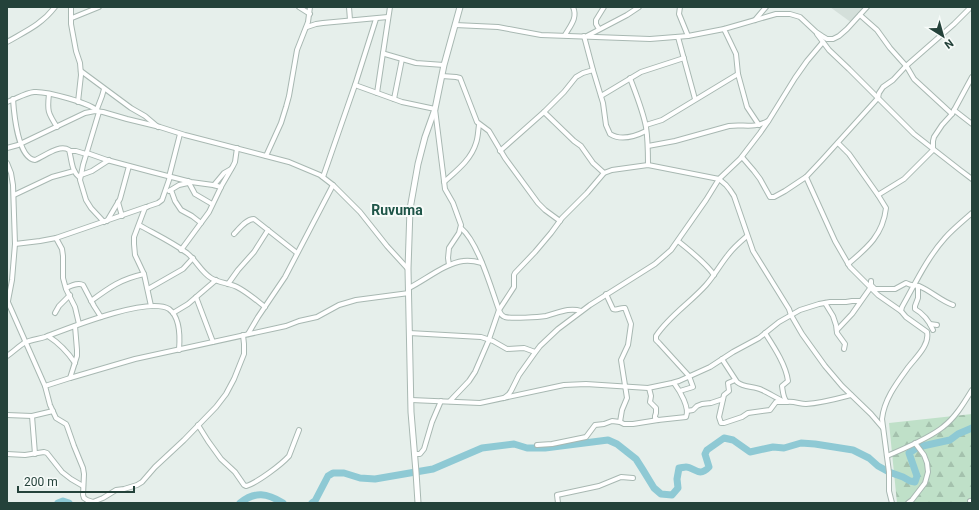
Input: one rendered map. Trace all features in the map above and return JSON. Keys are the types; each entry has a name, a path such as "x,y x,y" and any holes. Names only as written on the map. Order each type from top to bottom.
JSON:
{"street":[{"path":"7,42 39,23 47,17 55,7"},
{"path":"71,7 71,24 81,71 78,102"},
{"path":"72,18 99,7"},
{"path":"299,7 310,14"},
{"path":"266,156 281,124 289,96 297,50 307,27 310,7"},
{"path":"349,7 350,20"},
{"path":"377,94 390,7"},
{"path":"418,503 411,412 408,269 410,209 418,164 435,110 444,65 460,7"},
{"path":"565,35 575,18 575,11 573,7"},
{"path":"599,30 596,20 604,7"},
{"path":"586,36 627,15 639,7"},
{"path":"680,7 679,14 688,36"},
{"path":"755,20 766,7"},
{"path":"816,32 828,39 839,36 867,7"},
{"path":"742,157 760,179 769,196 772,198 785,191 806,177 838,143 878,98 883,86 893,80 906,66 971,7"},
{"path":"455,25 498,27 541,35 650,39 688,36 724,29 781,14 800,16 816,32 829,50 914,134 972,179"},
{"path":"860,15 877,30 906,66 914,79 953,112 971,123 972,118"},
{"path":"307,27 319,23 388,17"},
{"path":"323,177 355,85 376,18"},
{"path":"724,29 736,52 738,74 743,97 747,107 759,125"},
{"path":"586,36 593,70 601,96 606,125 610,134 615,136 630,136 646,132"},
{"path":"678,37 695,99"},
{"path":"504,398 509,394 519,375 535,352 558,329 581,311 666,255 678,241 719,179 742,157 769,120 794,78 823,42"},
{"path":"383,53 416,63 444,65"},
{"path":"601,96 641,72 684,58"},
{"path":"394,99 402,59"},
{"path":"500,151 544,112 564,92 576,77 593,70"},
{"path":"81,71 104,89 159,127"},
{"path":"646,125 662,120 738,74"},
{"path":"442,76 460,78 475,119 479,125 489,131 500,151 538,203 560,221"},
{"path":"934,150 934,137 942,124 953,112 972,76"},
{"path":"630,78 646,125 648,166"},
{"path":"355,85 377,94 435,110"},
{"path":"104,89 80,176 80,184 86,200 91,208 105,222"},
{"path":"7,102 31,92 64,97 98,110 180,134 289,162 323,177 333,185 360,212 387,246 408,269"},
{"path":"49,94 48,111 57,127"},
{"path":"13,100 20,144 32,160 36,160 56,150 65,148 70,151 87,153 188,182 221,187"},
{"path":"7,148 20,144 85,113 98,110"},
{"path":"435,110 445,189 453,203 461,228 469,236 482,263 499,310 504,317 547,316 563,311 581,311"},
{"path":"544,112 581,146 593,163 604,174"},
{"path":"648,146 675,141 733,126 759,125 769,120"},
{"path":"444,182 459,169 474,149 477,142 479,125"},
{"path":"15,244 56,238 161,202 166,193 180,134"},
{"path":"838,143 849,154 886,208 882,224 870,244 848,264"},
{"path":"181,250 201,223 232,169 235,162 237,148"},
{"path":"878,195 904,179 934,150"},
{"path":"70,151 72,166 74,171 78,176 80,176"},
{"path":"80,176 92,171 110,160"},
{"path":"7,163 12,179 14,195 15,244 12,280 7,301 45,386 56,418 67,426 83,468 84,498 86,500 93,502 116,490 124,489 142,482 155,467 216,407 230,388 244,354 242,335"},
{"path":"105,222 118,202 129,166"},
{"path":"450,401 469,381 475,372 499,310 514,287 515,273 552,233 572,207 604,174 612,170 648,166 719,179 726,185 734,196 747,236 757,259 790,309 791,315 802,334 825,366 842,386 883,428"},
{"path":"214,185 224,173 232,169"},
{"path":"14,195 52,178 74,171"},
{"path":"806,177 835,241 848,264 878,295 927,332 928,336 923,349 907,369 889,397 883,410 882,419 890,472 889,491 892,503"},
{"path":"166,193 179,185 188,182"},
{"path":"188,182 195,194 212,204"},
{"path":"248,334 285,277 333,185"},
{"path":"171,190 175,201 181,210 201,223"},
{"path":"118,202 122,216"},
{"path":"146,208 134,237 134,250 144,274 151,306"},
{"path":"901,311 902,307 916,286 927,263 937,248 944,239 972,213"},
{"path":"234,234 252,218 297,253"},
{"path":"139,225 193,258 206,274 216,280 236,286 265,307"},
{"path":"449,265 449,248 461,228"},
{"path":"228,284 254,252 268,230"},
{"path":"680,391 692,387 689,376 659,344 656,340 656,336 672,316 700,292 728,254 747,236"},
{"path":"56,238 62,249 63,278 78,313 77,350 70,378"},
{"path":"678,241 701,261 714,275"},
{"path":"148,290 182,269 193,258"},
{"path":"45,386 135,359 286,326 317,317 339,306 356,300 409,291 449,265 461,261 468,260 482,263"},
{"path":"91,301 118,282 144,274"},
{"path":"7,286 12,280"},
{"path":"173,313 188,304 216,280"},
{"path":"871,281 871,285 875,289 895,289 906,283 910,286 916,286 953,305"},
{"path":"66,288 81,283 83,284 101,317"},
{"path":"916,286 918,298 915,309 923,314 933,330"},
{"path":"837,330 852,314 871,287"},
{"path":"606,294 613,309 617,310 625,308 632,324 628,345 621,360 627,398 622,410 620,422"},
{"path":"55,313 59,306 70,295"},
{"path":"196,297 213,342"},
{"path":"411,400 480,403 564,385 586,384 649,388 674,383 710,367 732,352 759,338 779,322 791,315 810,307 825,303 860,301"},
{"path":"825,303 833,316 837,333 845,344 844,349"},
{"path":"7,356 25,342 48,336 101,317 151,306 162,306 173,313 179,328 179,350"},
{"path":"930,324 937,325"},
{"path":"410,333 481,337 493,340 506,349 524,348 535,352"},
{"path":"765,333 776,351 786,373 788,382 782,386 784,400 787,402"},
{"path":"48,336 64,348 74,363"},
{"path":"722,359 735,380 740,384 762,390 787,402"},
{"path":"735,380 728,383 730,391 724,395 719,418 721,423 742,417 748,413 770,410 776,402 804,404 825,402 851,395"},
{"path":"537,445 552,444 586,437 595,425 612,422 633,424 686,417 686,406 680,391 674,383"},
{"path":"649,388 650,402 656,408 655,418 658,420"},
{"path":"887,456 915,443 943,427 958,411 972,390"},
{"path":"687,411 693,410 702,404 711,404 723,399"},
{"path":"415,454 420,454 424,449 432,422 441,401"},
{"path":"7,416 32,416 53,411"},
{"path":"32,416 35,454"},
{"path":"198,425 221,459 235,472 246,486 266,475 289,456 299,430"},
{"path":"908,503 925,484 928,472 924,455 915,443"},
{"path":"7,454 25,455 44,452 47,453 62,472 70,479 83,486"},
{"path":"558,503 557,495 598,486 621,477 633,478"}],"shaded area":[{"path":"830,7 865,7 852,23"}],"green space":[{"path":"972,414 972,503 897,503 889,423"}],"waterway":[{"path":"312,503 315,501 328,476 333,473 344,473 360,478 375,479 433,469 482,448 514,444 527,448 545,448 608,440 617,444 636,459 654,488 661,494 672,495 678,488 677,479 679,468 689,467 702,472 709,467 705,454 707,450 724,438 733,440 750,452 773,447 784,448 801,443 853,450 869,458 878,466 889,472 915,482 917,476 909,453 918,447 950,440 958,434 972,428"},
{"path":"240,503 245,499 256,495 266,495 283,503"},
{"path":"58,503 63,501 69,503"}],"district":[{"name":"Ruvuma","path":"397,210"}]}
